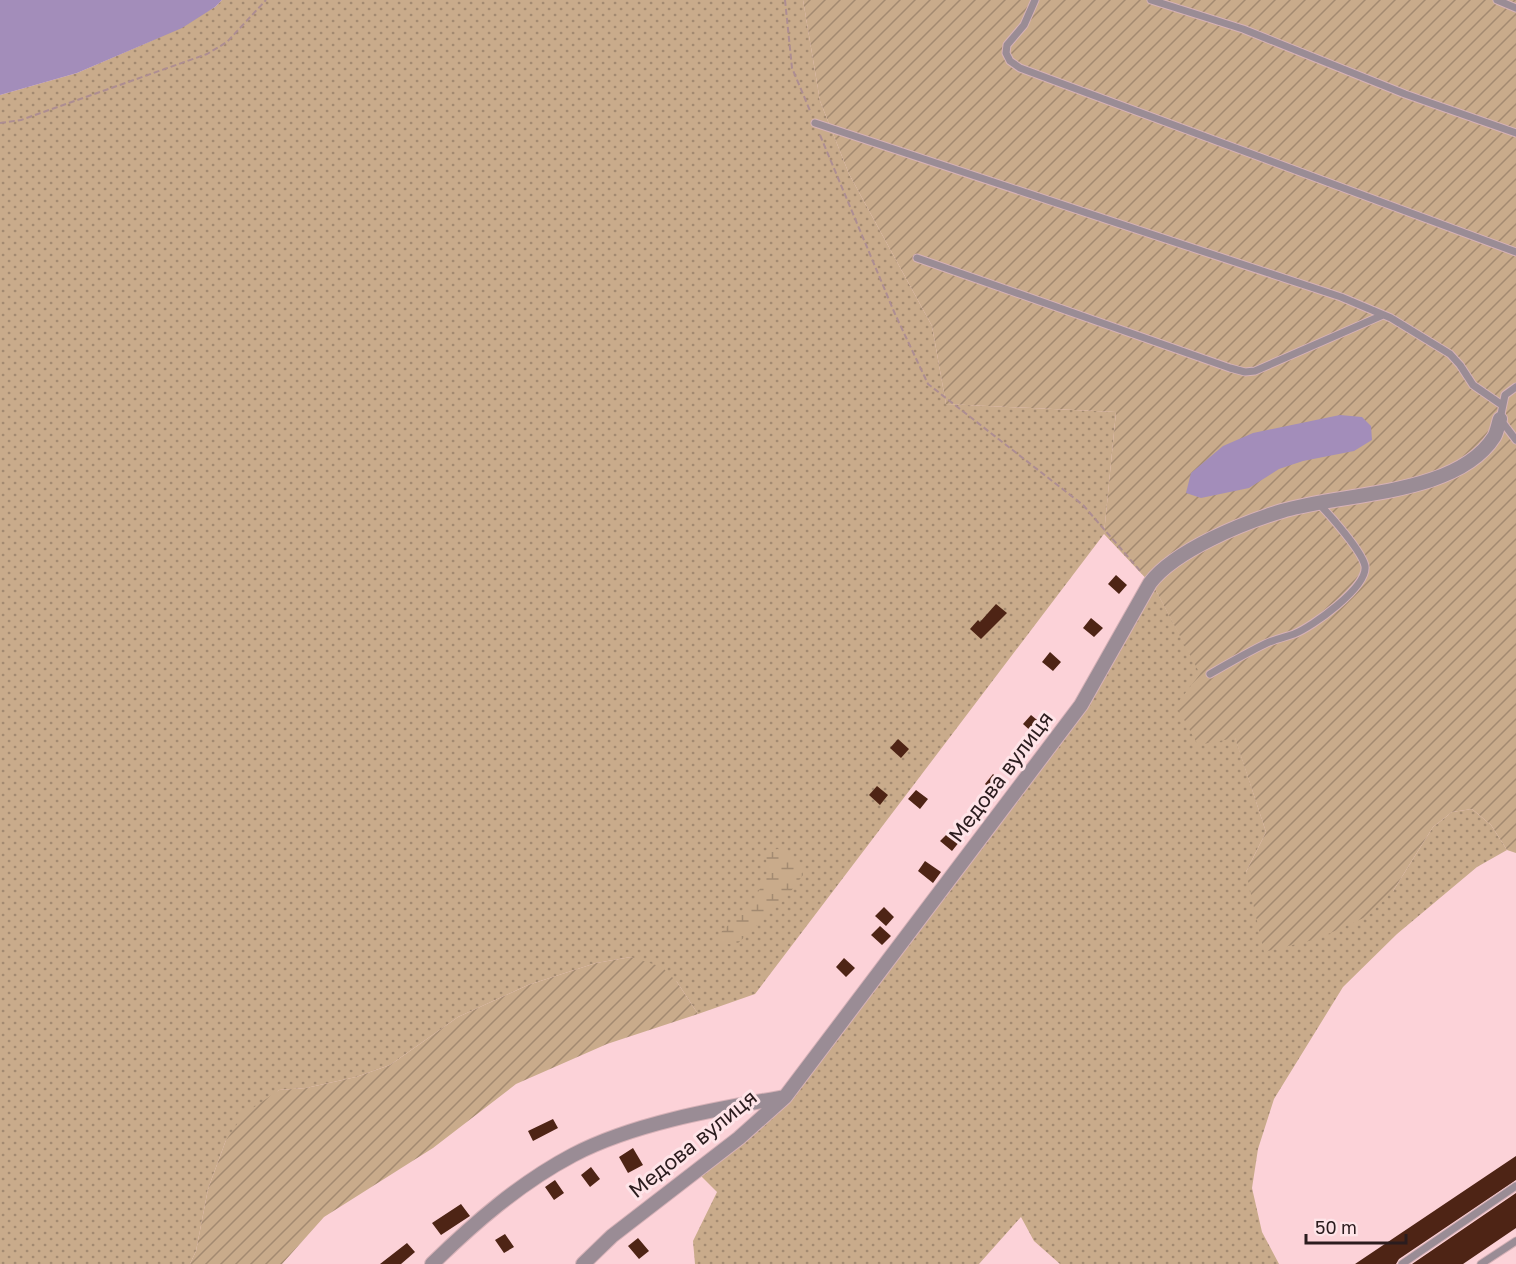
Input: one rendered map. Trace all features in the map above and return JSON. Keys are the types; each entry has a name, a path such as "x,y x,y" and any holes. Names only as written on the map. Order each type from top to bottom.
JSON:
{"street":[{"name":"Медова вулиця","path":"583,1264 612,1236 739,1138 784,1097 1082,705 1150,583 1159,572 1201,544 1282,510 1407,486 1450,473 1484,449 1495,435 1501,412"},
{"path":"432,1264 503,1200 538,1175 574,1154 616,1136 711,1109 784,1097"}],"lane":[{"path":"1035,0 1024,25 1007,45 1006,53 1011,61 1020,68 1516,252"},
{"path":"1151,0 1243,29 1405,94 1516,133"},
{"path":"1497,0 1516,8"},
{"path":"815,123 1341,297 1383,315 1450,354 1473,385 1501,412 1516,440"},
{"path":"917,258 1245,372 1256,371 1383,315"},
{"path":"1501,412 1504,395 1516,387"},
{"path":"1210,674 1266,643 1293,634 1327,615 1354,588 1364,574 1364,562 1339,526 1318,503"},
{"path":"1402,1264 1516,1186"},
{"path":"1481,1264 1516,1240"}],"path":[{"path":"0,123 21,120 207,54 227,42 266,0"},
{"path":"785,0 792,68 895,314 928,384 1083,505 1150,583"}],"green space":[{"path":"222,0 803,0 820,101 849,174 932,326 946,404 1116,412 1104,534 755,994 698,1014 677,982 631,957 596,963 528,985 458,1017 390,1065 356,1077 306,1088 279,1090 226,1140 208,1189 196,1251 190,1264 0,1264 0,95 77,73 151,41 215,7"},
{"path":"803,0 1516,0 1516,853 1507,850 1491,825 1472,809 1452,812 1433,827 1393,891 1368,916 1317,939 1264,952 1246,872 1266,832 1235,738 1198,745 1176,705 1200,674 1154,587 1104,534 1116,412 946,404 932,326 849,174 820,101"},
{"path":"1154,587 1235,737 1266,832 1246,872 1393,891 1433,827 1452,812 1472,809 1491,825 1507,850 1477,867 1397,934 1343,987 1274,1099 1258,1149 1252,1188 1262,1232 1279,1264 1060,1264 1034,1241 1021,1217 979,1264 695,1264 693,1241 717,1192 700,1175 790,1098 1089,706"},
{"path":"778,849 800,862 803,875 785,899 737,944 721,944 717,936 754,900 767,875 766,851"},
{"path":"631,957 662,967 677,982 698,1014 607,1044 516,1084 433,1148 324,1217 282,1264 190,1264 196,1251 208,1189 226,1140 244,1114 279,1090 306,1088 356,1077 390,1065 458,1017 528,985 596,963"}],"shaded area":[{"path":"0,0 222,0 182,28 77,73 0,95"},
{"path":"1340,415 1362,417 1371,426 1372,440 1354,451 1303,461 1279,469 1249,488 1201,498 1186,493 1191,473 1223,446 1253,433"}],"building":[{"path":"1116,575 1127,585 1119,594 1108,584"},
{"path":"996,604 1007,613 981,639 970,629 978,620 980,622"},
{"path":"1091,618 1103,628 1094,637 1083,628"},
{"path":"1050,652 1061,662 1053,671 1042,662"},
{"path":"1031,715 1042,724 1034,734 1023,724"},
{"path":"898,739 909,749 901,758 890,748"},
{"path":"993,774 1004,784 996,794 985,784"},
{"path":"877,786 888,795 880,805 869,795"},
{"path":"916,790 928,799 920,809 908,799"},
{"path":"949,832 960,841 952,851 940,841"},
{"path":"925,861 941,872 933,883 918,871"},
{"path":"884,907 894,917 886,926 875,916"},
{"path":"880,926 891,936 882,945 871,935"},
{"path":"844,958 855,968 846,977 836,967"},
{"path":"553,1119 558,1128 533,1141 528,1131"},
{"path":"633,1148 643,1165 628,1173 619,1157"},
{"path":"1516,1156 1516,1180 1399,1259 1396,1264 1355,1264"},
{"path":"591,1167 600,1179 590,1187 581,1175"},
{"path":"555,1180 564,1193 554,1200 545,1187"},
{"path":"1516,1193 1516,1228 1463,1264 1412,1264"},
{"path":"461,1204 470,1216 441,1235 432,1223"},
{"path":"505,1234 514,1247 504,1253 495,1240"},
{"path":"638,1238 649,1251 639,1259 628,1246"},
{"path":"407,1243 415,1252 401,1264 380,1264"}]}
